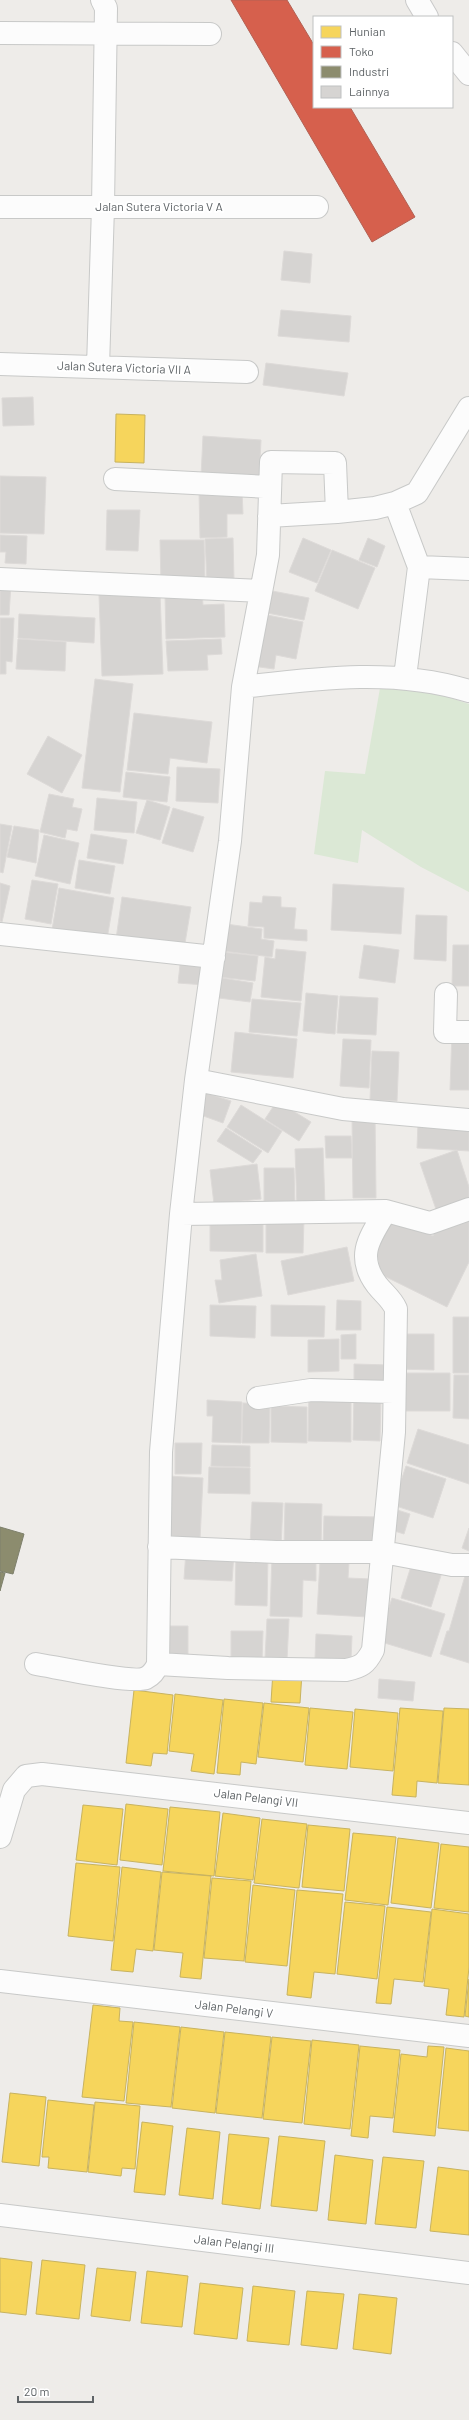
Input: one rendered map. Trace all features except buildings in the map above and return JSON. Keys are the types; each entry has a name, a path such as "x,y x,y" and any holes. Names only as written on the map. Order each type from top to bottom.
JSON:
{"street":[{"path":"98,367 103,207 106,8 102,0"},
{"path":"417,0 427,16"},
{"path":"0,33 210,34"},
{"path":"453,53 469,74"},
{"name":"Jalan Sutera Victoria V A","path":"0,207 317,207"},
{"name":"Jalan Sutera Victoria VII A","path":"0,364 247,372"},
{"path":"269,516 337,512 395,503 417,493 469,408"},
{"path":"36,1664 130,1678 146,1678 155,1670 158,1664 161,1452 181,1214 196,1080 230,841 243,687 268,555 271,462 335,463 337,512"},
{"path":"115,479 269,487"},
{"path":"395,503 420,567 405,677"},
{"path":"420,567 469,569"},
{"path":"0,579 260,591"},
{"path":"243,687 307,680 405,677 444,683 469,691"},
{"path":"0,934 214,957"},
{"path":"446,994 445,1032 469,1032"},
{"path":"196,1080 343,1109 469,1120"},
{"path":"181,1214 386,1211 430,1223 469,1209"},
{"path":"158,1664 321,1671 359,1668 367,1662 373,1650 394,1432 396,1309 391,1298 377,1286 368,1270 365,1256 369,1239 386,1211"},
{"path":"258,1398 311,1390 394,1392"},
{"path":"159,1546 276,1552 383,1552 452,1565 469,1565"},
{"name":"Jalan Pelangi VII","path":"0,1837 14,1790 26,1776 42,1774 469,1823"},
{"name":"Jalan Pelangi V","path":"0,1982 469,2036"},
{"name":"Jalan Pelangi III","path":"0,2215 469,2273"}],"green space":[{"path":"380,688 427,690 469,704 469,892 421,867 362,830 358,863 314,854 325,771 365,774"}]}
